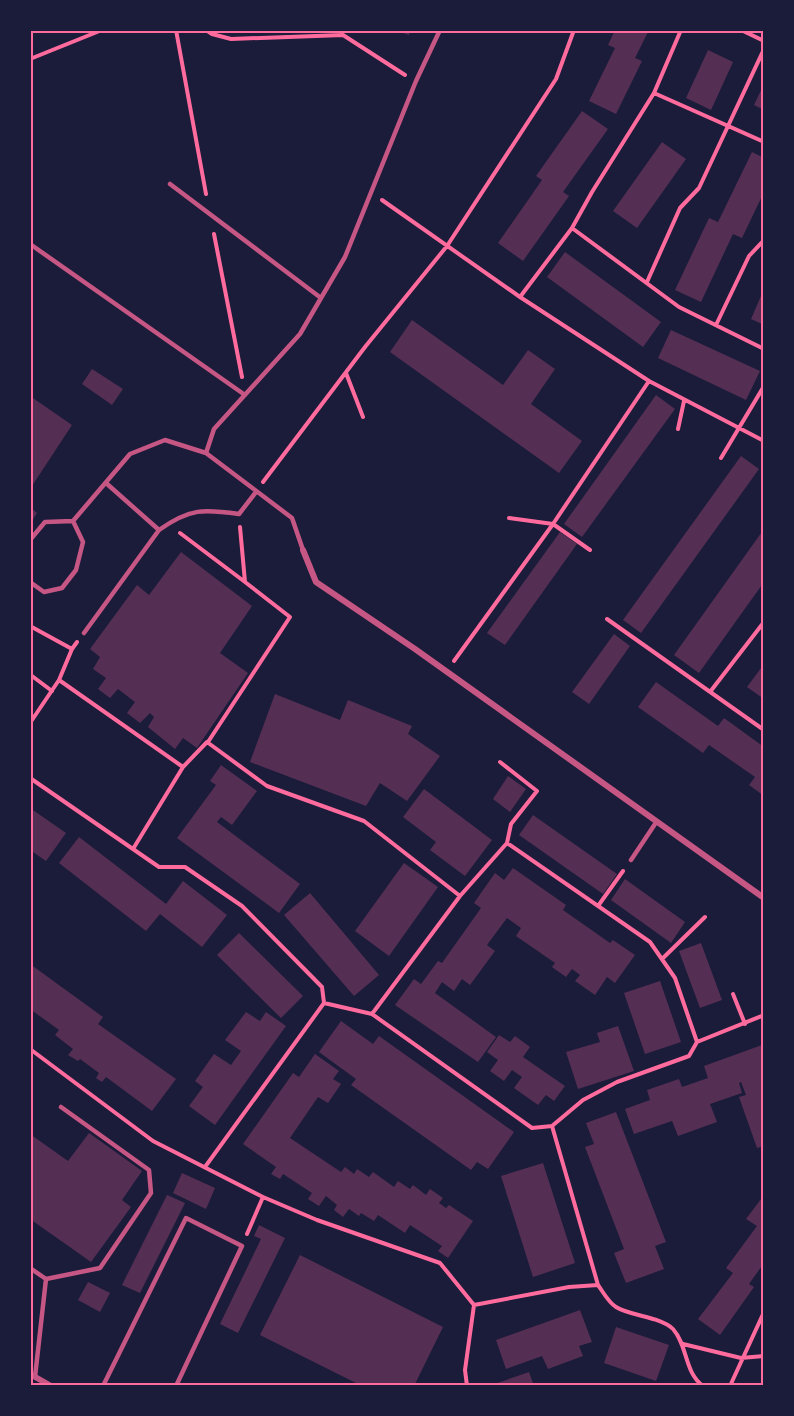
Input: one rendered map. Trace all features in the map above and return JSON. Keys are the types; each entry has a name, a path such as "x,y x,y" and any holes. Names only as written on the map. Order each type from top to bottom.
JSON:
{"street":[{"path":"303,550 316,582 446,671 764,898"},
{"path":"32,1375 51,1386"}],"lane":[{"path":"206,453 214,429 300,334 345,257 416,81 440,30"},
{"path":"170,184 321,298"},
{"path":"30,244 245,395"},
{"path":"30,540 45,522 73,521 130,454 165,440 206,453 292,518 303,550"},
{"path":"106,483 159,530"},
{"path":"84,633 159,530 176,519 205,510 239,514 256,492"},
{"path":"30,582 44,592 62,588 76,570 83,542 73,521"},
{"path":"631,860 657,821"},
{"path":"30,1268 46,1279 100,1268 151,1193 148,1170 61,1107"},
{"path":"103,1386 186,1218 242,1245 176,1386"},
{"path":"32,1375 46,1279"}],"path":[{"path":"30,59 102,30"},
{"path":"206,30 231,39 344,32 416,81"},
{"path":"256,492 346,373 447,246 556,79 573,30"},
{"path":"520,297 572,228 654,93 681,30"},
{"path":"741,30 751,32 764,41"},
{"path":"647,282 680,208 699,188 764,49"},
{"path":"654,93 764,142"},
{"path":"372,192 520,297 649,381 764,441"},
{"path":"572,228 679,307 764,349"},
{"path":"716,325 749,256 764,240"},
{"path":"346,373 363,417"},
{"path":"446,671 553,524 649,381"},
{"path":"721,458 764,386"},
{"path":"678,429 684,401"},
{"path":"239,514 245,582"},
{"path":"509,518 553,524 590,550"},
{"path":"133,849 183,767 207,742 290,617 179,532 176,519"},
{"path":"607,619 764,730"},
{"path":"710,692 764,621"},
{"path":"30,626 72,649"},
{"path":"30,723 59,680 72,649 84,633"},
{"path":"30,679 32,676 52,690"},
{"path":"59,680 183,767"},
{"path":"207,742 267,786 364,820 460,896"},
{"path":"372,1014 460,896 507,843 511,824 537,791 500,762"},
{"path":"30,778 159,867 184,867 242,906 322,987 324,1003 205,1167"},
{"path":"507,843 650,942 675,978 697,1042"},
{"path":"598,906 631,860"},
{"path":"662,959 705,917"},
{"path":"733,994 745,1024"},
{"path":"324,1003 372,1014 532,1128 552,1126 583,1100 617,1082 689,1056 697,1042 764,1015"},
{"path":"30,1049 153,1141 264,1197 317,1220 440,1263 474,1305 465,1370 467,1386"},
{"path":"552,1126 598,1285 614,1307 671,1326 683,1344 696,1381 703,1386"},
{"path":"242,1245 264,1197"},
{"path":"474,1305 569,1287 598,1285"},
{"path":"730,1386 764,1312"},
{"path":"683,1344 741,1358 764,1356"}],"building":[{"path":"394,30 410,30 409,35"},
{"path":"615,30 649,30 635,58 642,61 616,114 589,101 615,48 608,45"},
{"path":"708,50 733,62 711,110 686,98"},
{"path":"764,84 764,110 754,105"},
{"path":"582,111 608,129 563,192 569,196 523,261 498,243 542,180 536,176"},
{"path":"662,142 686,159 637,228 613,211"},
{"path":"752,152 764,158 764,192 742,238 733,234 701,302 675,290 709,218 718,222"},
{"path":"565,252 661,322 643,347 547,277"},
{"path":"764,289 764,325 751,319"},
{"path":"412,320 503,385 528,350 555,369 531,404 582,441 559,473 390,352"},
{"path":"671,330 760,371 746,400 658,358"},
{"path":"92,369 123,389 112,405 82,384"},
{"path":"656,395 675,409 582,537 564,524"},
{"path":"30,396 72,425 30,489"},
{"path":"741,456 759,469 641,633 623,620"},
{"path":"30,507 37,513 30,524"},
{"path":"764,529 764,582 699,673 674,655"},
{"path":"560,532 577,544 505,645 487,633"},
{"path":"181,552 252,606 220,653 248,673 197,748 183,738 175,749 148,727 154,717 150,713 140,723 127,713 135,702 118,689 110,698 98,689 106,678 93,669 100,657 90,649 137,585 149,595"},
{"path":"614,634 630,646 589,704 572,692"},
{"path":"764,664 764,699 747,687"},
{"path":"656,682 718,726 724,718 764,747 764,796 749,785 755,777 709,745 703,753 638,707"},
{"path":"275,694 340,720 348,700 412,726 408,734 440,756 407,801 380,783 366,806 250,762"},
{"path":"221,765 257,791 232,825 221,817 217,822 300,884 279,913 177,838 216,785 210,781"},
{"path":"508,776 526,789 510,812 493,799"},
{"path":"424,789 492,840 465,876 430,850 436,842 403,817"},
{"path":"30,808 66,833 46,861 30,850"},
{"path":"533,815 617,874 603,894 519,835"},
{"path":"79,837 166,904 183,881 227,915 202,947 160,914 146,931 59,863"},
{"path":"404,863 438,887 389,956 355,931"},
{"path":"513,868 566,905 563,910 610,943 613,940 635,955 615,983 607,977 595,995 575,981 580,975 572,969 566,977 552,967 555,963 516,936 521,928 507,918 487,945 495,951 470,985 462,979 454,991 442,982 435,993 496,1037 478,1062 395,1005 414,979 421,984 438,961 442,963 481,908 474,903 495,873 504,880"},
{"path":"625,879 685,922 671,943 611,900"},
{"path":"310,893 379,975 354,996 284,915"},
{"path":"239,933 303,996 281,1018 217,955"},
{"path":"701,943 722,1000 700,1008 679,951"},
{"path":"30,964 103,1017 98,1024 176,1079 152,1111 106,1077 102,1082 96,1078 99,1073 80,1059 78,1061 68,1055 73,1049 55,1035 59,1030 30,1009"},
{"path":"660,981 681,1042 645,1054 624,993"},
{"path":"246,1012 260,1021 266,1012 286,1026 215,1125 189,1106 203,1087 195,1081 214,1054 231,1065 241,1051 225,1040"},
{"path":"341,1021 373,1044 379,1036 514,1132 488,1169 477,1162 471,1170 351,1085 356,1079 319,1052"},
{"path":"618,1026 634,1071 578,1089 566,1052 600,1042 597,1033"},
{"path":"499,1035 510,1042 515,1036 530,1047 523,1057 565,1086 554,1101 546,1095 538,1105 514,1088 522,1077 512,1070 504,1081 490,1071 498,1060 487,1052"},
{"path":"762,1045 764,1146 757,1148 739,1097 746,1095 741,1082 739,1083 742,1093 710,1104 717,1122 678,1136 672,1121 634,1134 625,1109 650,1100 647,1090 679,1079 682,1087 708,1078 704,1066"},
{"path":"315,1054 339,1071 333,1079 341,1084 328,1103 318,1097 290,1138 341,1172 345,1167 354,1174 357,1169 369,1177 373,1172 394,1187 398,1181 410,1189 413,1185 426,1195 430,1189 443,1198 439,1203 446,1208 449,1205 473,1221 448,1258 438,1251 442,1246 410,1225 405,1233 378,1215 374,1221 361,1213 359,1216 349,1209 343,1217 334,1210 337,1205 326,1196 319,1206 308,1199 312,1193 283,1174 280,1179 271,1174 276,1167 243,1144 293,1073 299,1077"},
{"path":"616,1112 666,1242 655,1246 664,1269 626,1283 614,1253 624,1249 585,1147 594,1144 586,1123"},
{"path":"89,1133 142,1171 122,1200 131,1207 91,1262 30,1219 30,1134 68,1161"},
{"path":"543,1163 575,1263 533,1277 501,1176"},
{"path":"182,1173 215,1188 206,1209 173,1193"},
{"path":"167,1195 185,1203 140,1293 122,1285"},
{"path":"764,1195 764,1263 749,1284 754,1287 720,1335 698,1319 733,1273 726,1268 757,1226 746,1219"},
{"path":"259,1225 285,1238 238,1333 220,1324 261,1239 254,1236"},
{"path":"300,1255 443,1327 414,1386 362,1386 260,1335"},
{"path":"88,1282 110,1293 100,1312 78,1300"},
{"path":"580,1310 592,1342 579,1346 583,1356 548,1369 542,1356 506,1369 496,1340"},
{"path":"616,1327 669,1345 656,1381 604,1363"},
{"path":"529,1372 534,1386 489,1386"}]}
